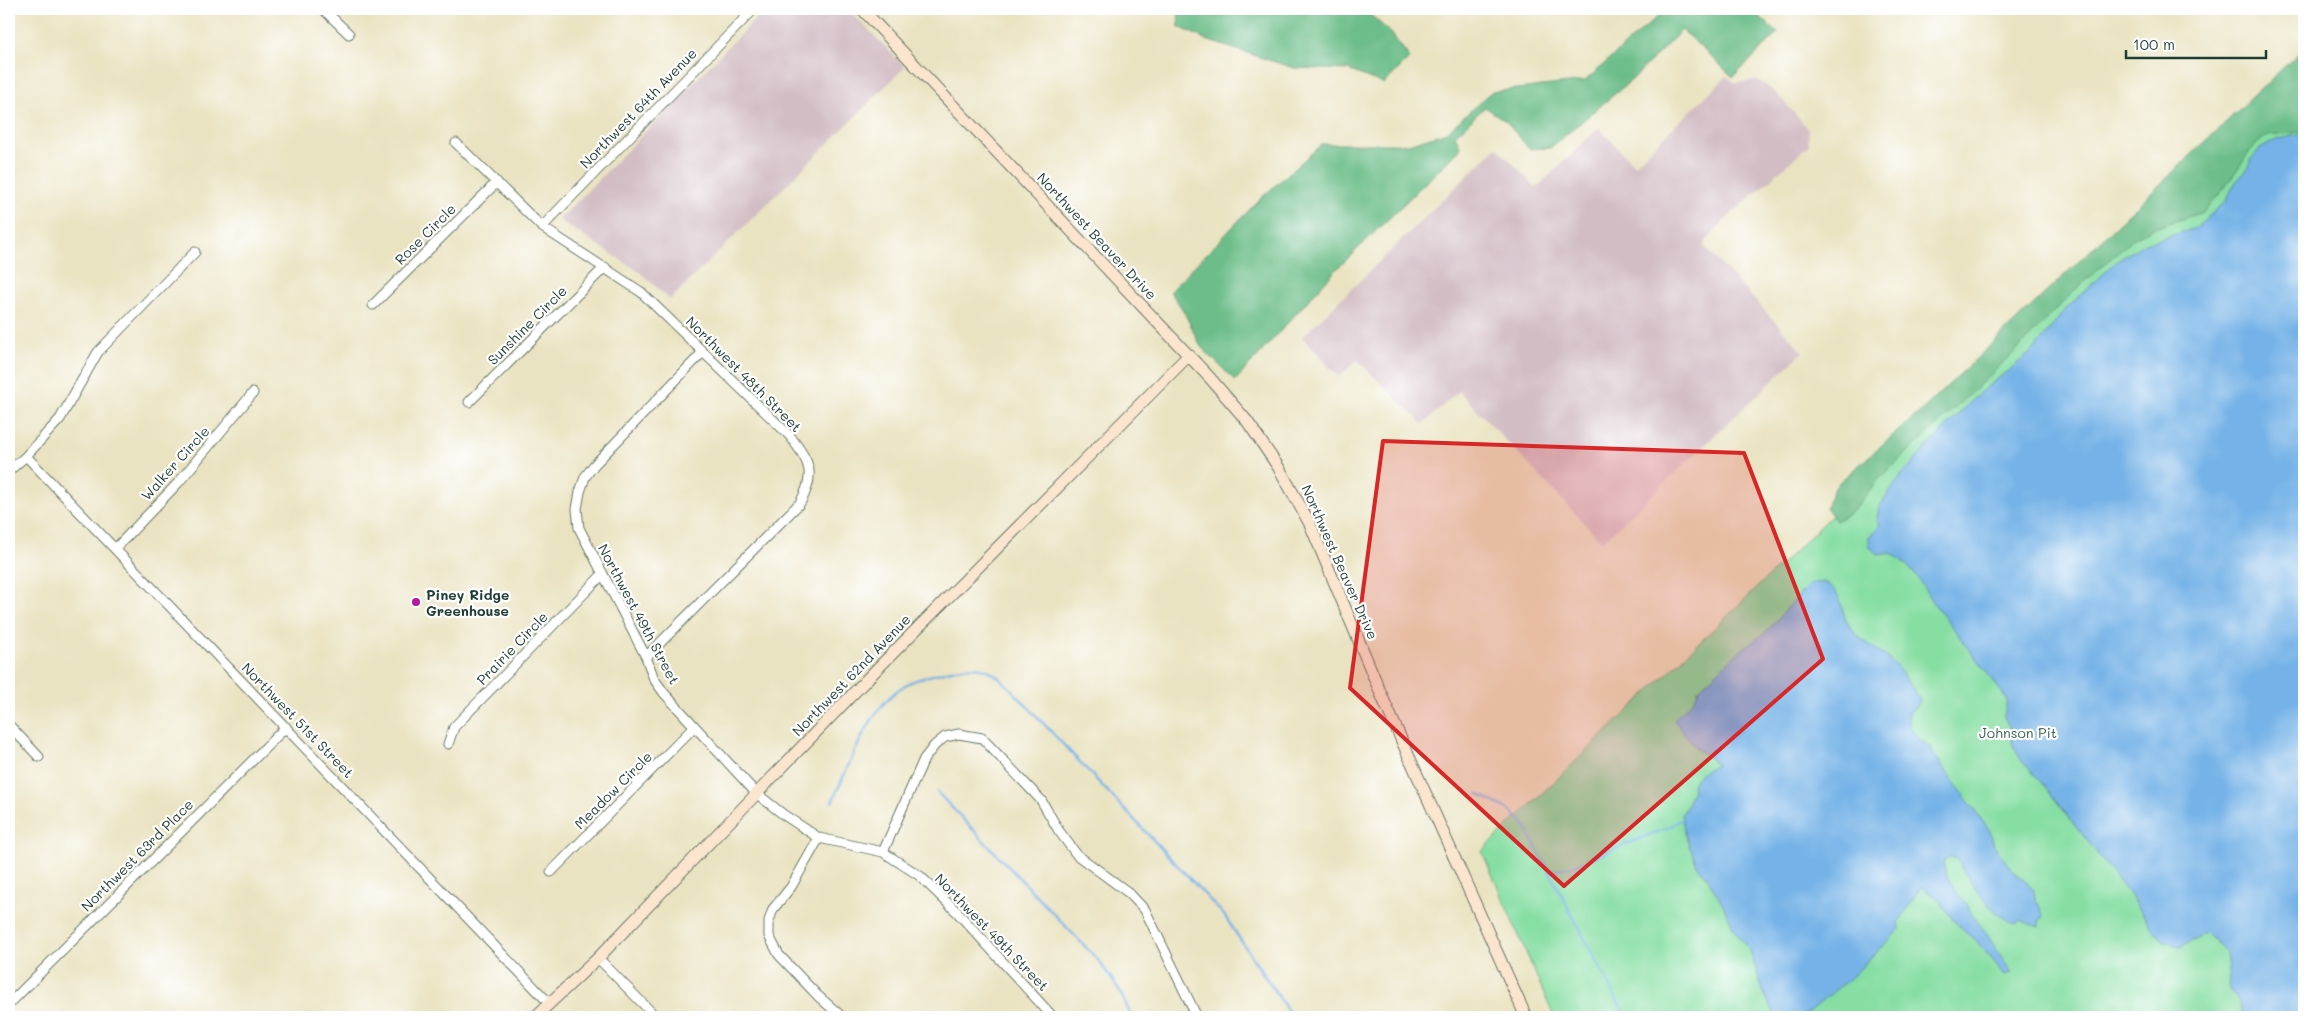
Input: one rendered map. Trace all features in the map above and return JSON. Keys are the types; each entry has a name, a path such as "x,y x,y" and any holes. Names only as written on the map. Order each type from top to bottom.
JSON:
{"main road":[{"name":"Northwest Beaver Drive","path":"862,9 1189,355 1247,421 1279,468 1310,524 1384,700 1526,1017"},
{"name":"Northwest 62nd Avenue","path":"535,1017 598,958 756,793 1189,355"}],"street":[{"path":"323,9 349,34"},
{"name":"Northwest 64th Avenue","path":"542,227 754,9"},
{"name":"Northwest 48th Street","path":"456,143 542,227 641,292 790,436 803,455 811,472 809,488 800,503 646,657"},
{"name":"Rose Circle","path":"373,305 497,182"},
{"path":"9,471 26,456 60,419 98,352 195,252"},
{"name":"Sunshine Circle","path":"469,402 605,268"},
{"name":"Northwest 49th Street","path":"703,352 594,465 585,477 577,509 579,528 646,657 654,679 694,727 756,793 784,815 819,838 884,852 920,876 957,912 1053,1017"},
{"name":"Walker Circle","path":"116,548 178,483 253,393"},
{"name":"Northwest 51st Street","path":"26,456 549,1003"},
{"name":"Prairie Circle","path":"448,744 454,727 602,575"},
{"path":"9,725 39,757"},
{"name":"Northwest 63rd Place","path":"9,1004 286,727"},
{"name":"Meadow Circle","path":"551,872 694,727"},
{"path":"884,852 924,759 935,745 945,738 959,734 982,738 1040,800 1059,831 1077,855 1129,893 1144,910 1197,1017"},
{"path":"819,838 791,887 773,909 769,922 769,936 779,955 818,996 842,1017"},
{"path":"598,958 656,1017"}],"highlighted area":[{"path":"1383,441 1744,453 1823,659 1564,886 1350,688"}],"shaded area":[{"path":"765,9 848,9 905,67 670,300 641,273 559,220"},
{"path":"1727,76 1735,83 1758,80 1774,91 1808,128 1809,145 1724,221 1703,245 1803,352 1602,542 1459,391 1423,424 1357,360 1339,377 1302,337 1497,147 1536,188 1599,128 1634,165"}],"green space":[{"path":"1178,9 1364,9 1391,33 1410,58 1384,84 1348,70 1294,68 1209,41 1179,27"},
{"path":"1666,9 1751,9 1778,33 1733,77 1682,30 1634,78 1550,148 1529,149 1507,122 1485,107 1455,135 1461,148 1335,271 1235,381 1201,347 1183,310 1170,291 1261,198 1322,144 1408,144 1447,132 1491,92 1585,81"},
{"path":"2304,48 2304,132 2268,135 2252,148 2223,190 2203,212 2154,228 2134,238 2074,291 2021,346 1876,482 1853,511 1836,521 1826,507 1836,485 1920,412"},
{"name":"Johnson Pit","path":"2304,63 2304,1017 1554,1017 1482,851"}],"water":[{"path":"2304,134 2304,1017 2243,1017 2240,1005 2230,990 2226,952 2205,932 2197,939 2180,947 2163,940 2153,930 2132,898 2047,789 2021,760 2012,744 2012,732 2004,717 2007,699 1929,597 1913,572 1891,553 1878,555 1869,546 1869,537 1880,525 1877,518 1879,507 1902,475 1927,447 1978,394 2033,351 2066,309 2114,263 2145,243 2196,228 2226,201 2235,183 2246,171 2251,159 2260,149 2278,139"},
{"path":"1823,582 1835,590 1846,619 1853,631 1894,664 1919,697 1920,702 1909,713 1911,729 1922,741 1931,747 1933,753 1990,831 1994,845 2011,869 2034,890 2043,918 2039,920 2039,927 2020,920 2017,923 1999,915 1973,886 1957,858 1949,857 1943,863 1948,878 1959,896 1968,905 1971,915 1982,927 2012,973 2005,975 1974,938 1956,923 1938,899 1921,887 1899,922 1900,929 1856,973 1803,1017 1776,1017 1763,991 1750,951 1735,931 1707,877 1697,865 1687,840 1681,815 1693,790 1692,784 1701,773 1717,764 1696,748 1674,720 1695,698 1699,689 1740,651 1765,633 1809,584"}],"waterway":[{"path":"832,802 871,721 893,694 911,682 947,671 967,667 982,668 989,671 1011,689 1224,915 1292,1017"},
{"path":"937,792 1098,960 1118,988 1132,1017"},
{"path":"1478,794 1506,808 1523,822 1626,1017"},
{"path":"1550,872 1575,865 1669,827 1681,820"}],"place":[{"name":"Piney Ridge Greenhouse","path":"416,602"}]}
